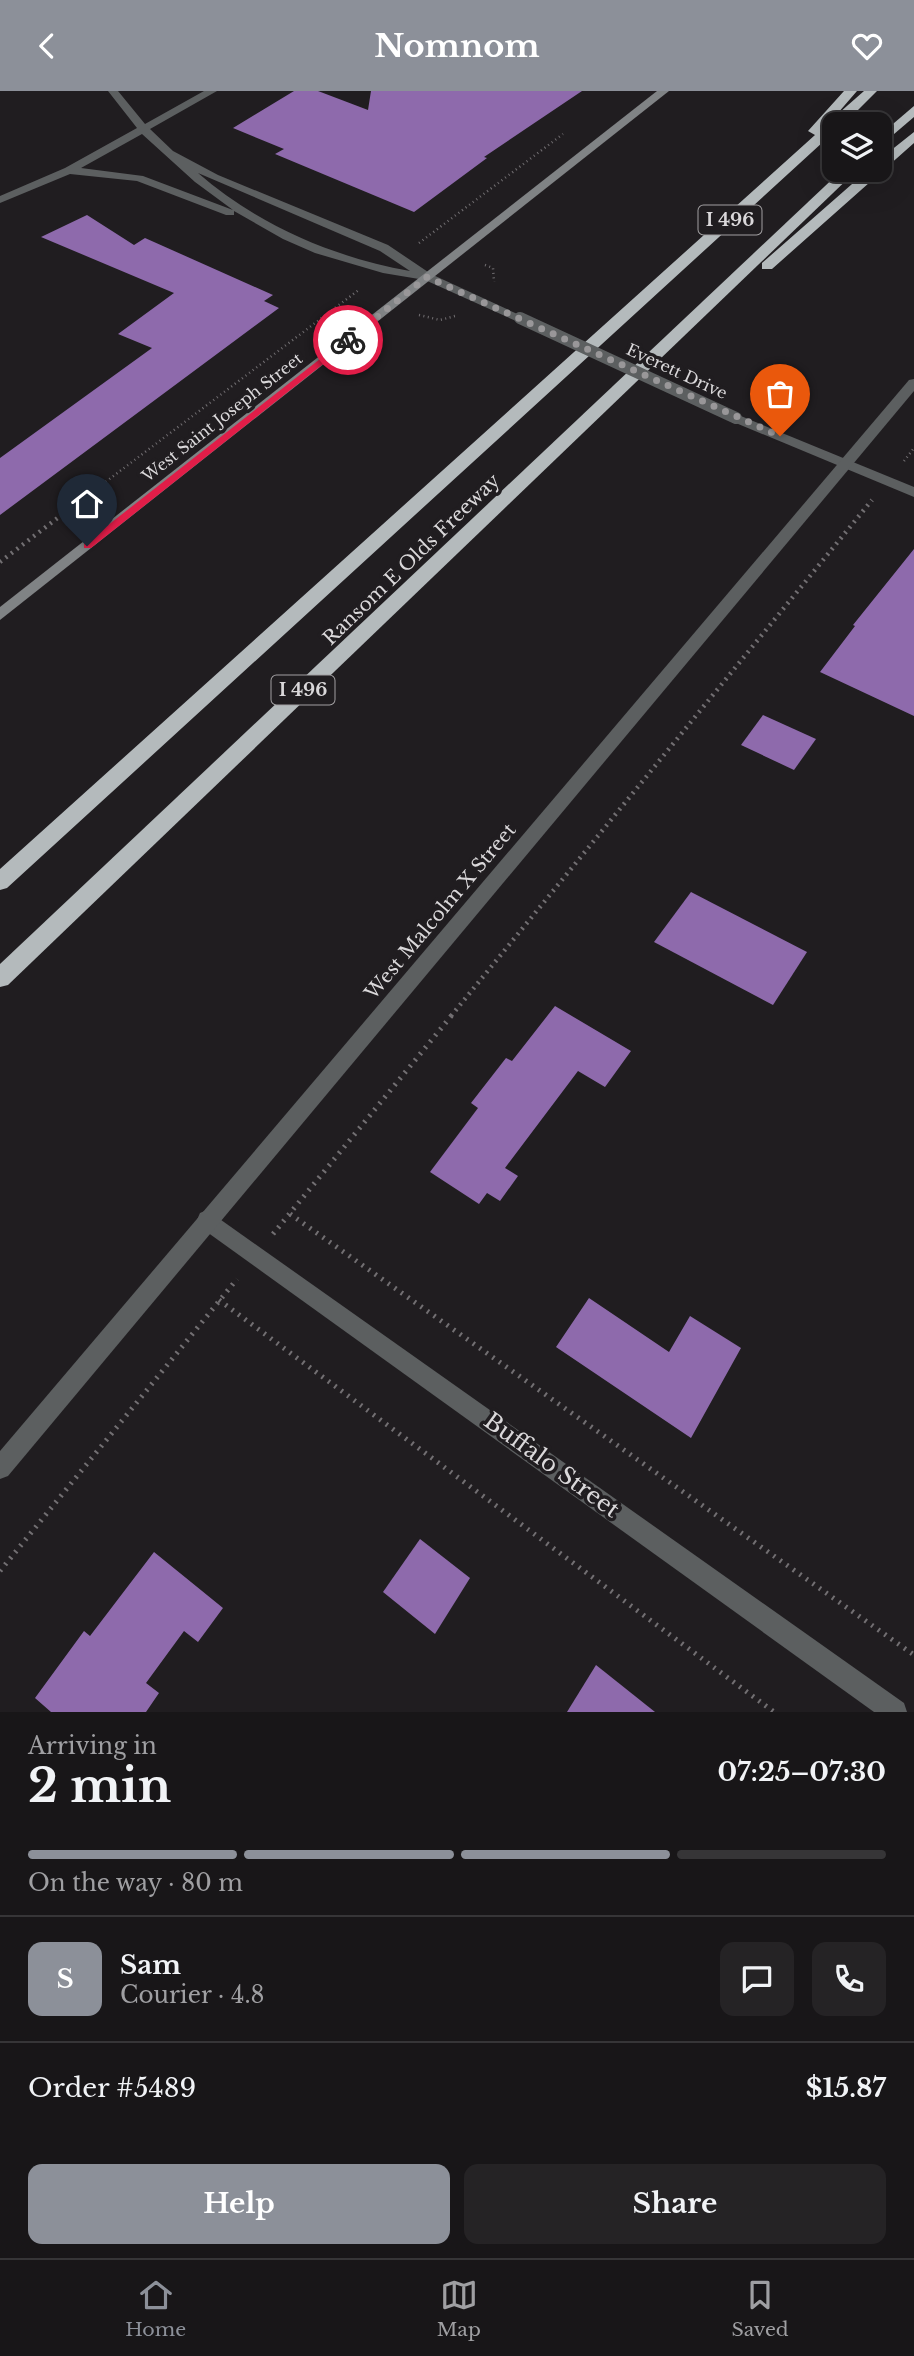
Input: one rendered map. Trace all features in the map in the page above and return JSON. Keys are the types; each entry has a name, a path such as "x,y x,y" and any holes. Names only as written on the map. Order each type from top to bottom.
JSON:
{"highway":[{"path":"730,220 851,91"},
{"name":"Ransom E Olds Freeway","path":"848,112 871,91"},
{"path":"892,131 914,110"},
{"name":"Ransom E Olds Freeway","path":"0,882 822,136"},
{"path":"892,155 914,136"},
{"name":"Ransom E Olds Freeway","path":"0,978 837,182"},
{"path":"676,334 759,273 862,182"}],"main road":[{"name":"West Saint Joseph Street","path":"0,615 664,91"}],"street":[{"name":"Everett Drive","path":"113,91 145,130 205,186 265,227 359,265 427,277"},
{"path":"0,200 69,170 212,91"},
{"name":"Everett Drive","path":"169,153 214,177 384,248 427,277 736,418 914,492"},
{"path":"69,170 139,179 265,227"},
{"name":"West Malcolm X Street","path":"0,1468 914,383"},
{"name":"Buffalo Street","path":"207,1220 895,1712"}],"path":[{"path":"400,258 565,132"},
{"path":"0,562 383,271"},
{"path":"0,1571 914,448"},
{"path":"289,1214 914,1655"},
{"path":"219,1300 774,1712"}],"building":[{"path":"294,91 318,91 368,110 371,91 582,91 484,157 487,158 414,212 275,154 284,149 233,128"},
{"path":"87,215 134,245 145,238 273,295 264,301 279,308 0,515 0,458 152,348 118,334 174,293 41,237"},
{"path":"914,549 914,716 820,672 855,626 853,625"},
{"path":"763,715 816,739 794,770 741,745"},
{"path":"691,892 807,952 773,1005 654,942"},
{"path":"555,1006 631,1051 605,1087 578,1071 505,1168 518,1176 500,1201 487,1193 479,1204 430,1172 478,1108 471,1103 506,1058 512,1061"},
{"path":"589,1298 669,1352 690,1316 741,1348 691,1438 556,1347"},
{"path":"420,1539 470,1578 435,1634 383,1592"},
{"path":"154,1552 223,1608 198,1642 184,1631 146,1683 159,1693 146,1712 51,1712 35,1698 84,1631 90,1636"},
{"path":"596,1665 655,1712 567,1712"}],"way so far":[{"path":"348,340 427,277 780,436"}],"route":[{"path":"87,546 348,340"}]}
